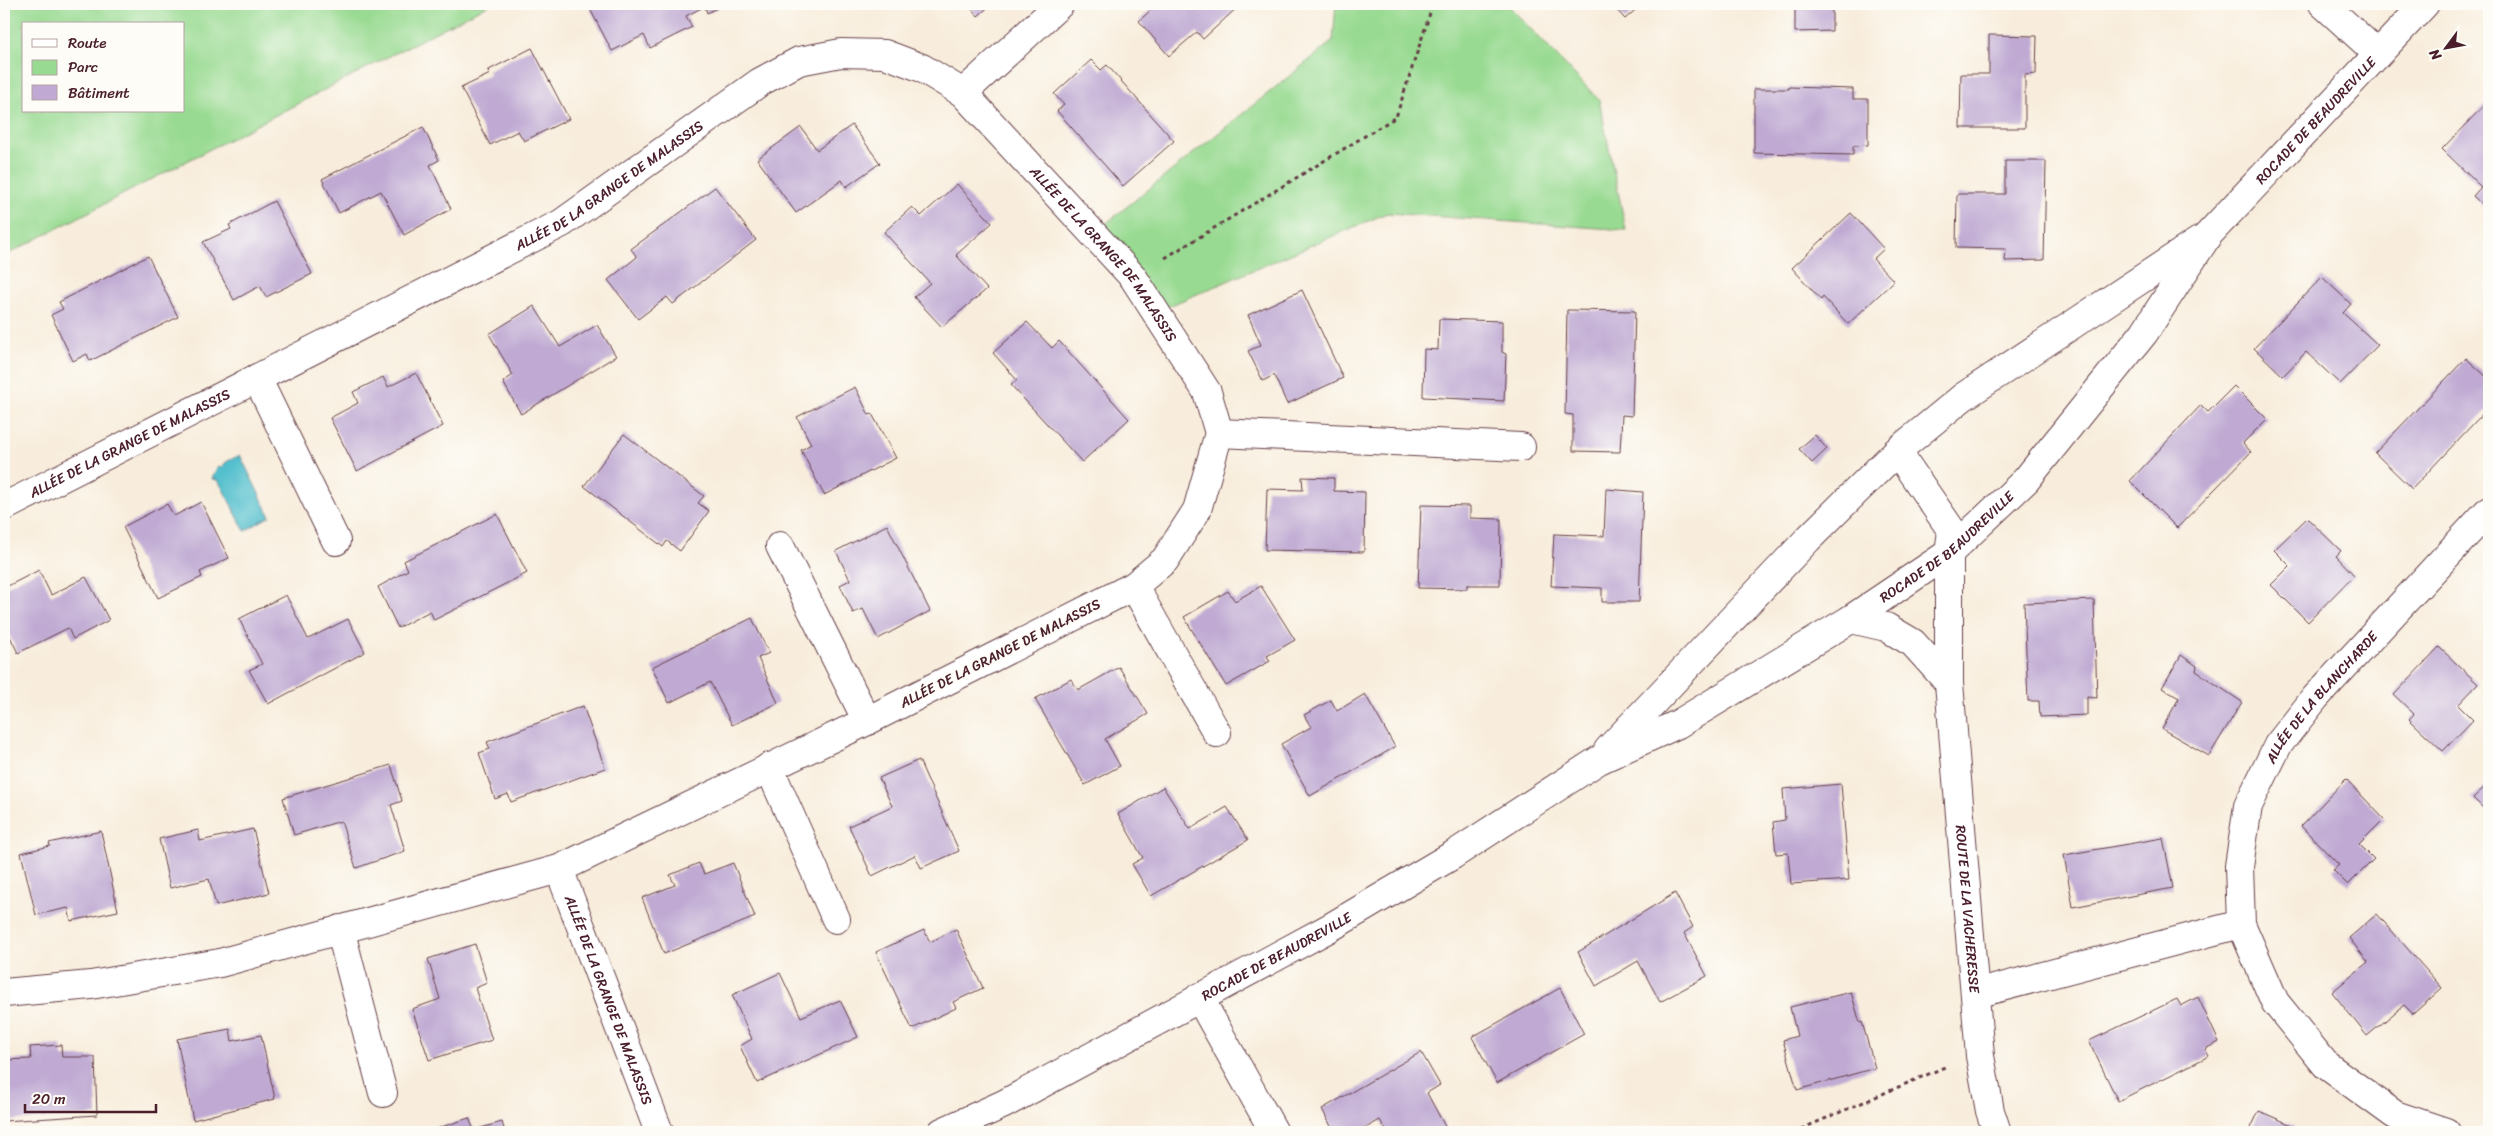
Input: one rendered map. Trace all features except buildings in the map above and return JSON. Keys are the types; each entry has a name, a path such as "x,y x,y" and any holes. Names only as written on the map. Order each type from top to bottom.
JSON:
{"street":[{"path":"963,93 1060,4"},
{"path":"2323,4 2378,53"},
{"name":"ROCADE DE BEAUDREVILLE","path":"942,1132 1004,1104 1331,926 1453,855 1599,760 1678,724 1851,619 1949,553 2026,480 2144,333 2208,235 2424,4"},
{"name":"ALLÉE DE LA GRANGE DE MALASSIS","path":"4,507 562,223 760,82 798,61 841,53 885,54 922,68 963,93 1133,277 1207,392 1219,433 1197,510 1165,560 1134,586 867,721 559,869 220,963 91,985 4,993"},
{"name":"ROCADE DE BEAUDREVILLE","path":"1599,760 1808,538 1897,451 1963,397 2208,235"},
{"path":"257,378 336,541"},
{"path":"1219,433 1521,447"},
{"name":"ROUTE DE LA VACHERESSE","path":"1897,451 1952,531 1949,553 1949,683 1980,1056 1990,1112 1998,1132"},
{"name":"ALLÉE DE LA BLANCHARDE","path":"2446,1132 2395,1115 2326,1065 2275,1002 2241,924 2238,866 2248,806 2278,745 2315,698 2489,510"},
{"path":"780,546 867,721"},
{"path":"1134,586 1217,734"},
{"path":"1851,619 1886,627 1913,643 1949,683"},
{"path":"769,767 836,920"},
{"name":"ALLÉE DE LA GRANGE DE MALASSIS","path":"559,869 659,1132"},
{"path":"1975,994 2241,924"},
{"path":"340,929 383,1093"},
{"path":"1199,997 1274,1132"}],"path":[{"path":"1133,277 1396,118 1433,4"},
{"path":"1794,1132 1952,1065 1980,1056"}],"green space":[{"path":"4,4 490,4 4,256"},
{"path":"1336,4 1507,4 1599,100 1626,230 1387,213 1155,312 1093,234 1333,41"}],"water":[{"path":"240,455 270,516 245,531 218,480 212,479 217,467 222,468 226,462"}]}
